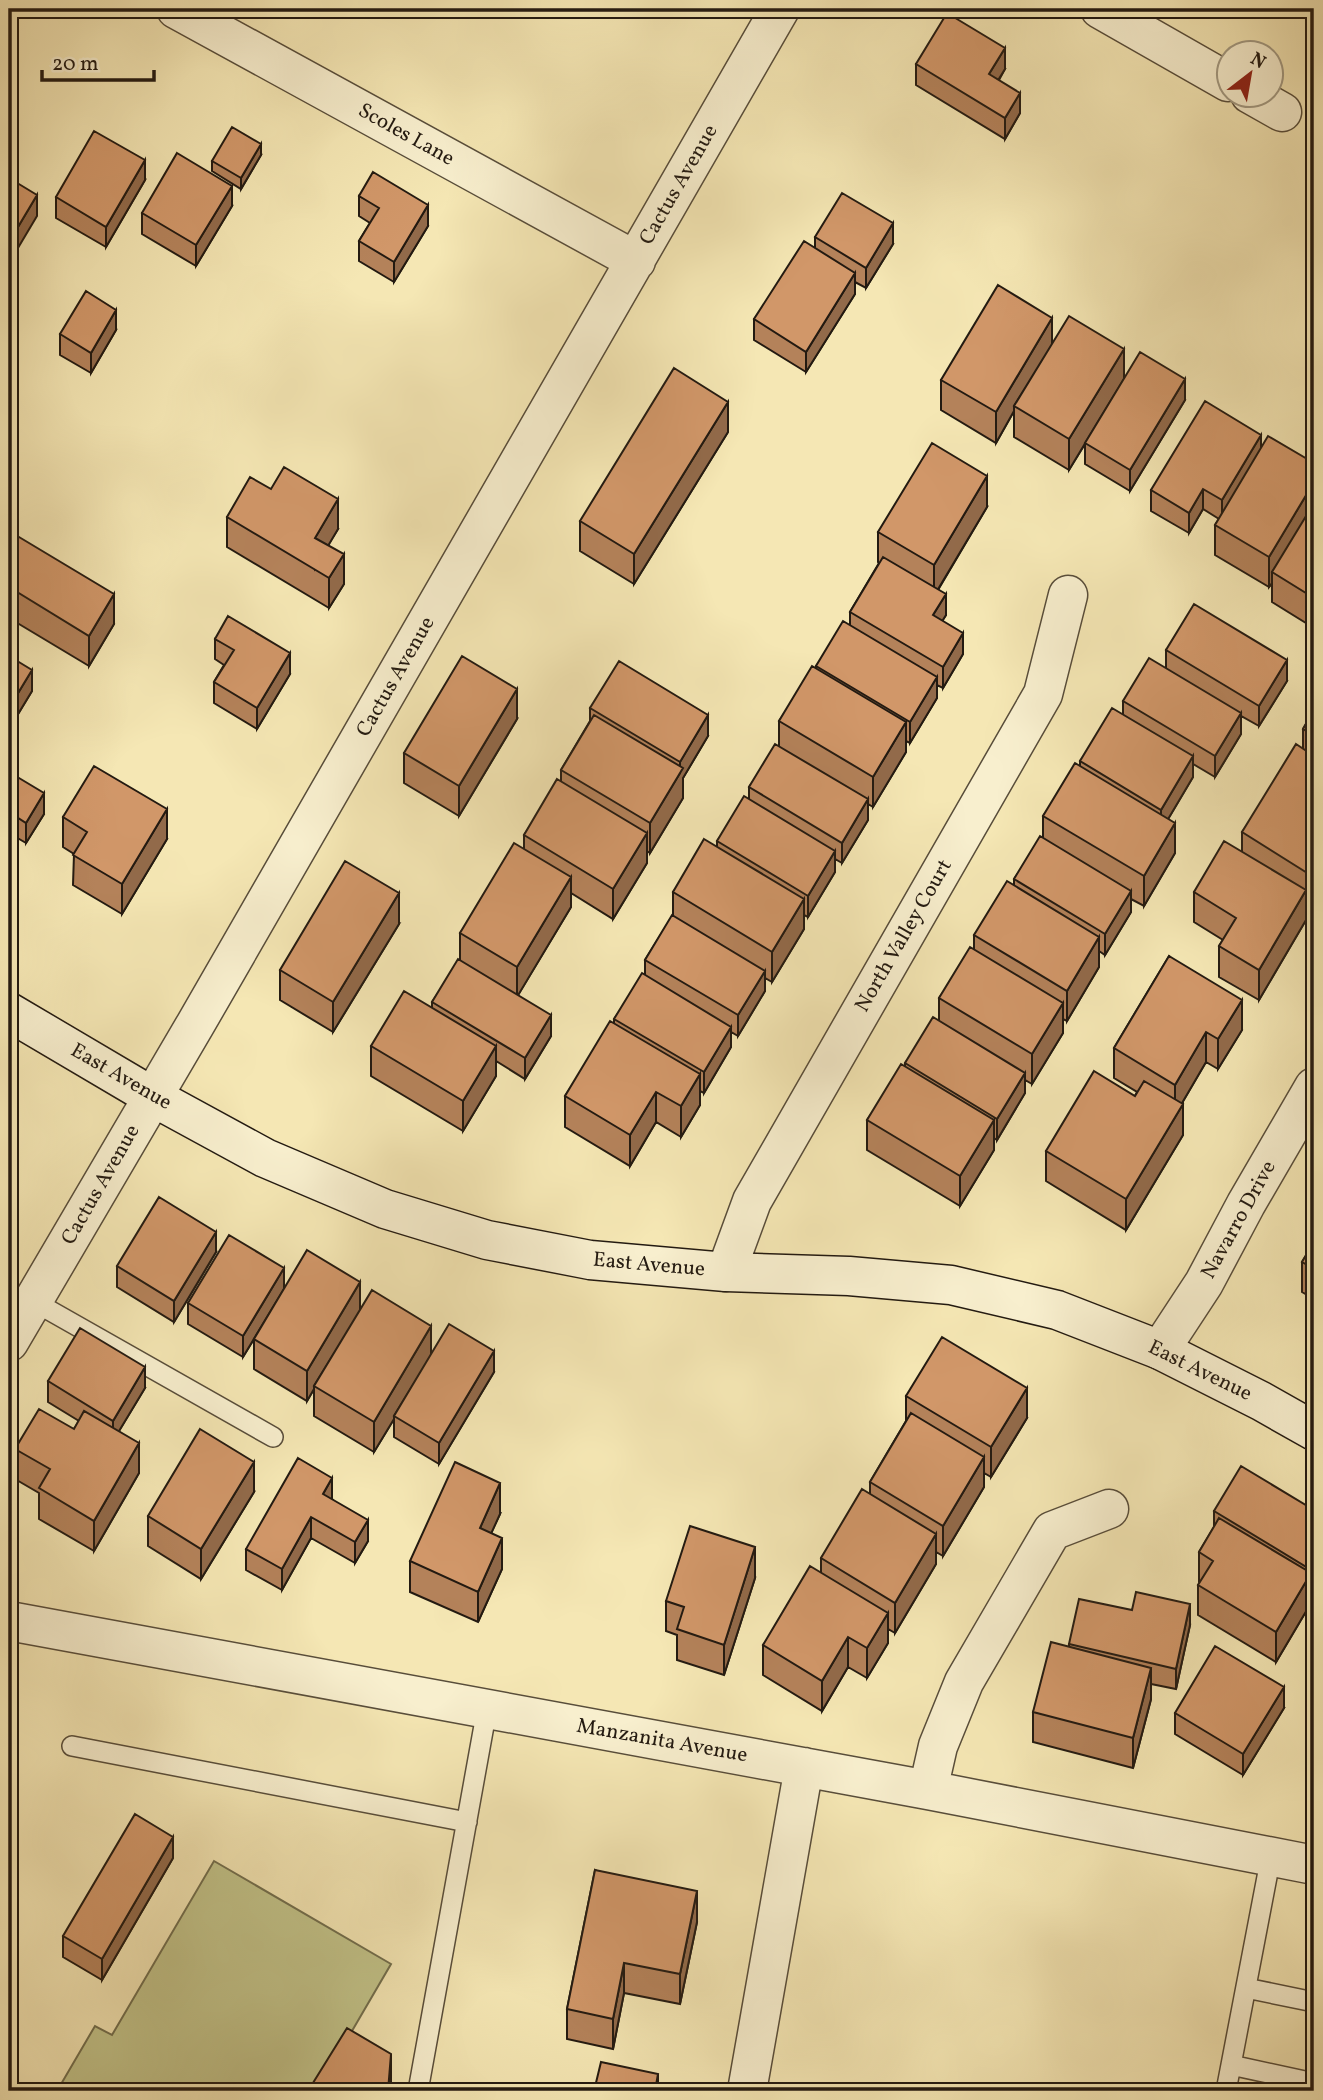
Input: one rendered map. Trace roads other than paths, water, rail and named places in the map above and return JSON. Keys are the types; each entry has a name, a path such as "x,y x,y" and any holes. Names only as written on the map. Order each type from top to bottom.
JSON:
{"street":[{"name":"Scoles Lane","path":"176,9 636,261"},
{"name":"Cactus Avenue","path":"18,1320 153,1097 780,9"},
{"path":"1100,9 1214,74"},
{"name":"North Valley Court","path":"726,1272 752,1202 1043,694 1068,595"},
{"name":"East Avenue","path":"9,1012 153,1097 265,1158 385,1209 487,1240 590,1260 726,1272 849,1276 951,1285 1057,1310 1160,1350 1261,1401 1314,1432"},
{"name":"Navarro Drive","path":"1160,1350 1204,1283 1314,1087"},
{"path":"928,1790 938,1746 964,1682 1052,1531 1109,1509"},
{"name":"Manzanita Avenue","path":"9,1621 928,1790 1314,1865"},
{"path":"747,2091 804,1767"}],"lane":[{"path":"18,1320 273,1437"},
{"path":"418,2091 487,1709"},
{"path":"72,1746 467,1822"},
{"path":"1226,2091 1271,1856"},
{"path":"1246,1988 1314,2002"},
{"path":"1231,2066 1314,2082"}]}
